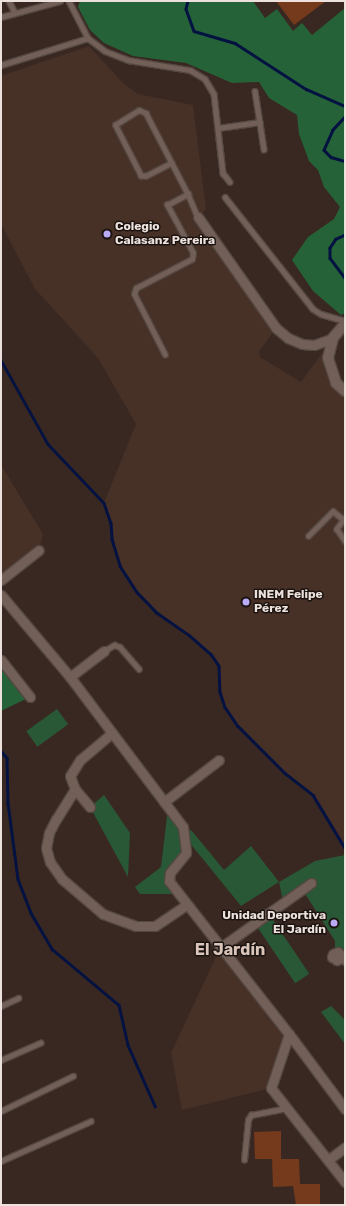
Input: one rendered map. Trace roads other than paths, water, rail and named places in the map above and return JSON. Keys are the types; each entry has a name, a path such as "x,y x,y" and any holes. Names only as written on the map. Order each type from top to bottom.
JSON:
{"street":[{"path":"198,217 276,328 288,338 302,344 314,345 333,338 345,324"},
{"path":"333,338 329,364 336,383 345,392"},
{"path":"1,580 39,550"},
{"path":"1,596 70,677 183,827 186,854 170,873 169,881 186,905 289,1034 345,1109"},
{"path":"70,677 104,651"},
{"path":"1,660 30,696"},
{"path":"90,807 75,789 70,776 73,768 112,733"},
{"path":"164,802 219,760"},
{"path":"75,789 49,832 46,848 50,862 62,879 104,914 136,926 155,926 186,905"},
{"path":"220,948 259,917 311,883"},
{"path":"289,1034 271,1088 345,1182"},
{"path":"328,1160 345,1147"}],"lane":[{"path":"8,1 15,13"},
{"path":"1,17 60,1"},
{"path":"69,1 88,38 114,56 198,74 210,85 214,94 223,173 230,182"},
{"path":"1,65 88,38"},
{"path":"255,90 264,149"},
{"path":"172,163 146,176 141,176 116,125 139,110 143,111 172,163 198,217"},
{"path":"218,128 260,122"},
{"path":"165,355 134,294 136,288 192,259 193,253 167,205 188,194"},
{"path":"225,197 313,309 345,321"},
{"path":"308,536 333,511 344,518 338,529 345,541"},
{"path":"104,651 114,645 120,647 139,669"},
{"path":"1,1006 18,998"},
{"path":"1,1060 40,1043"},
{"path":"1,1111 73,1076"},
{"path":"244,1160 248,1120 251,1115 287,1108"},
{"path":"1,1161 91,1120"}],"waterway":[{"path":"188,1 186,9 194,31 235,43 306,89 345,106"},
{"path":"345,117 333,130 324,150 331,157 345,161"},
{"path":"345,235 336,239 330,248 330,258 345,278"},
{"path":"1,360 48,444 104,503 111,523 112,539 120,566 137,592 156,612 189,635 211,654 219,666 220,692 225,707 238,726 285,773 313,795 345,848"},
{"path":"1,751 7,758 8,803 18,879 31,913 52,949 119,1005 128,1045 155,1106"}],"place":[{"name":"Colegio Calasanz Pereira","path":"107,234"},
{"name":"INEM Felipe Pérez","path":"246,602"},
{"name":"Unidad Deportiva El Jardín","path":"334,923"}],"district":[{"name":"El Jardín","path":"230,950"}]}
